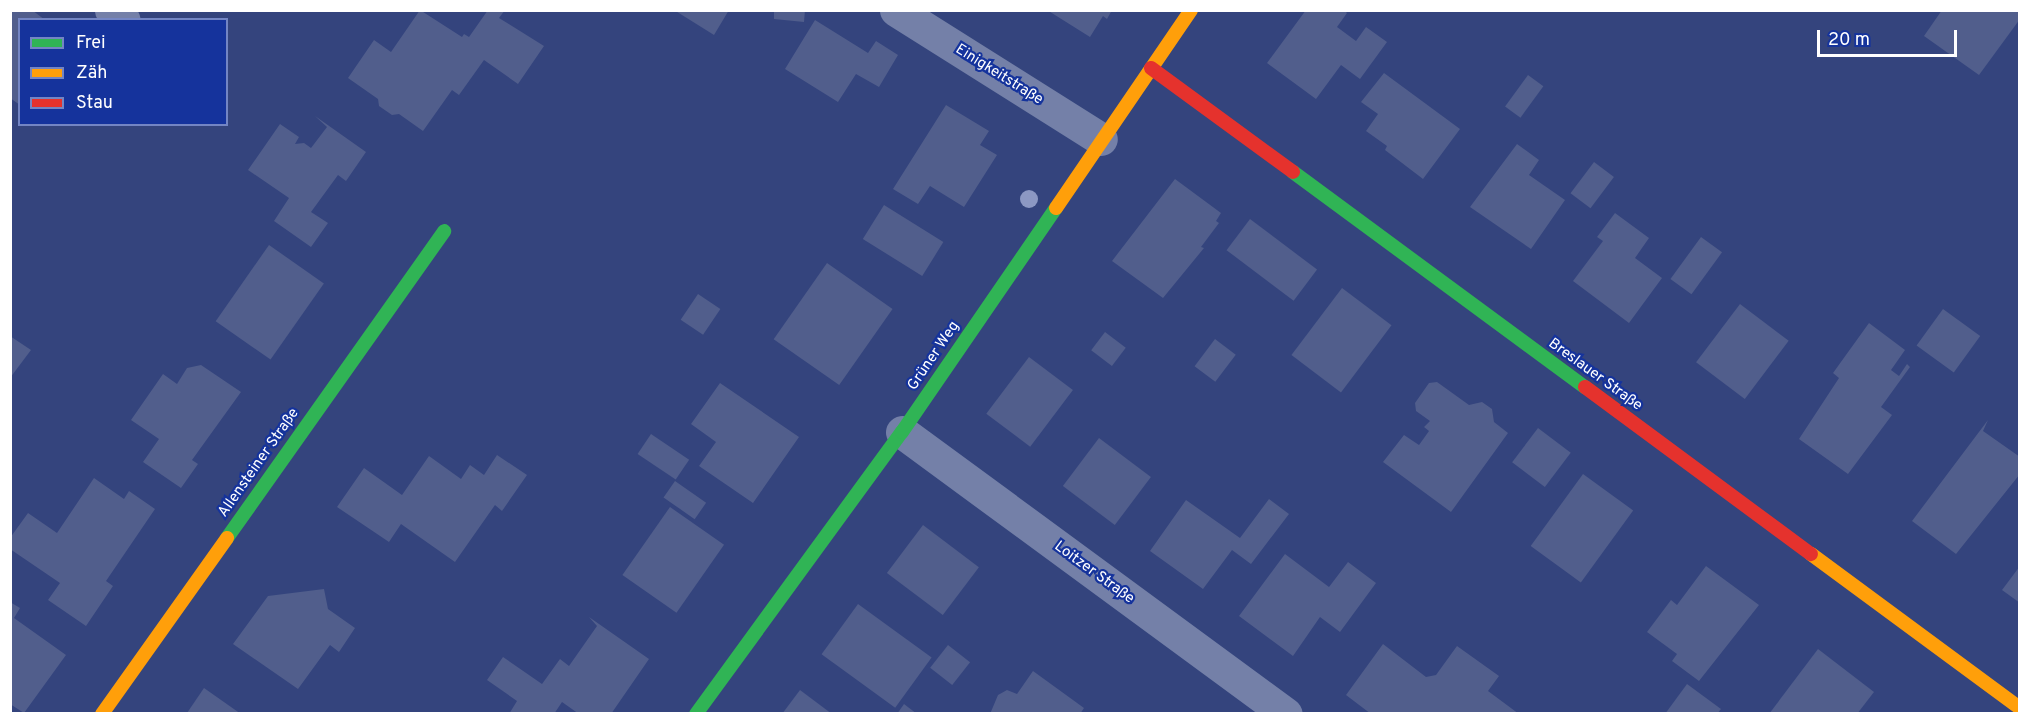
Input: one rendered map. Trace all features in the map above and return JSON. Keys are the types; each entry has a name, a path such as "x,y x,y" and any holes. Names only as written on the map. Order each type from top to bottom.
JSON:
{"street":[{"name":"Einigkeitstraße","path":"896,10 1101,139"},
{"name":"Grüner Weg","path":"696,714 902,432 1191,10"},
{"name":"Breslauer Straße","path":"1151,68 2019,708"},
{"name":"Allensteiner Straße","path":"102,714 444,231"},
{"name":"Loitzer Straße","path":"902,432 1286,714"}],"building":[{"path":"10,10 32,10 42,18 18,18 18,104 10,98"},
{"path":"420,10 462,37 464,34 469,37 488,10 505,10 499,18 544,46 518,84 484,60 459,95 452,90 423,131 399,114 392,115 379,106 378,99 348,78 374,40 391,52"},
{"path":"674,10 729,10 714,35"},
{"path":"774,10 805,10 804,22 774,19"},
{"path":"1047,10 1112,10 1107,19 1103,16 1090,37"},
{"path":"1306,10 1344,10 1347,13 1337,27 1356,41 1366,27 1387,42 1360,79 1341,65 1316,99 1267,63"},
{"path":"1942,10 2020,10 2020,19 1979,75 1924,36"},
{"path":"815,20 868,53 876,41 898,55 879,87 856,74 838,102 785,69"},
{"path":"1384,73 1460,129 1423,179 1385,150 1387,146 1366,131 1378,114 1361,102"},
{"path":"1528,75 1543,86 1520,118 1505,107"},
{"path":"946,105 989,131 980,145 997,155 964,207 930,186 918,204 893,189"},
{"path":"315,116 366,152 346,181 338,175 311,212 328,223 311,247 274,221 289,198 248,170 280,124 299,137 295,144 304,143 311,148 327,127"},
{"path":"1517,144 1539,160 1529,175 1565,200 1531,249 1470,207"},
{"path":"1594,162 1614,177 1590,208 1571,193"},
{"path":"1175,179 1221,213 1216,221 1219,223 1201,247 1204,248 1163,298 1112,261"},
{"path":"884,205 943,242 922,276 863,239"},
{"path":"1615,213 1649,238 1635,258 1662,278 1629,323 1573,281 1603,241 1597,237"},
{"path":"1250,219 1317,270 1294,301 1227,250"},
{"path":"1701,237 1722,252 1691,294 1670,279"},
{"path":"269,245 324,283 271,360 216,321"},
{"path":"827,263 893,309 839,385 774,339"},
{"path":"1342,288 1392,325 1341,392 1291,355"},
{"path":"698,294 720,309 703,335 681,320"},
{"path":"1740,304 1789,341 1745,399 1696,362"},
{"path":"1943,309 1980,336 1954,372 1917,345"},
{"path":"1869,323 1905,350 1891,370 1899,376 1907,364 1910,367 1881,407 1892,415 1848,474 1799,439 1839,378 1833,373"},
{"path":"1105,332 1126,348 1112,366 1091,350"},
{"path":"10,336 31,350 10,378"},
{"path":"1215,339 1236,355 1215,382 1195,366"},
{"path":"1029,357 1073,390 1030,447 986,414"},
{"path":"201,365 241,392 192,460 198,464 181,488 143,462 159,439 131,420 163,374 177,384 187,368"},
{"path":"1437,382 1469,405 1482,402 1492,409 1494,422 1508,433 1451,512 1383,462 1404,435 1419,445 1429,431 1424,427 1430,421 1416,411 1415,403 1429,383"},
{"path":"720,383 799,437 753,503 699,466 716,442 691,424"},
{"path":"1988,420 1983,431 2020,457 2020,474 1956,554 1912,521"},
{"path":"1538,428 1571,453 1545,487 1512,462"},
{"path":"651,434 689,460 676,480 638,454"},
{"path":"1099,438 1151,477 1115,525 1063,486"},
{"path":"497,455 527,475 502,511 495,505 455,562 401,524 389,542 337,507 364,468 402,495 429,456 461,479 470,465 484,475"},
{"path":"1583,474 1633,510 1581,582 1531,546"},
{"path":"94,478 124,499 129,491 155,509 106,581 113,586 86,626 48,600 60,583 10,549 10,538 28,513 57,533"},
{"path":"675,481 706,503 695,519 664,497"},
{"path":"1269,499 1289,514 1251,564 1232,550 1203,589 1150,551 1186,500 1240,538"},
{"path":"670,507 724,545 676,613 622,575"},
{"path":"923,525 979,567 943,615 887,573"},
{"path":"1285,554 1329,587 1348,562 1376,583 1340,632 1320,617 1293,656 1239,616"},
{"path":"1706,566 1759,605 1699,681 1672,661 1677,654 1647,632 1671,600 1677,605"},
{"path":"2020,566 2020,603 2002,590"},
{"path":"324,589 328,609 355,628 339,652 330,645 298,689 233,644 268,596"},
{"path":"10,602 20,608 14,618 66,655 24,713 10,704"},
{"path":"858,604 932,657 895,708 822,654"},
{"path":"589,617 649,659 611,714 579,714 562,702 554,714 509,714 517,701 487,680 503,657 542,684 560,659 569,666 597,626"},
{"path":"1383,644 1426,677 1436,675 1457,646 1499,676 1488,691 1519,714 1371,714 1346,695"},
{"path":"948,645 970,662 952,685 930,668"},
{"path":"1818,649 1874,692 1857,714 1769,714"},
{"path":"1033,671 1084,708 1080,714 990,714 998,695 1007,690 1017,694"},
{"path":"1687,684 1721,709 1717,714 1665,714"},
{"path":"204,688 241,714 187,713"},
{"path":"800,690 832,714 782,714"},
{"path":"904,704 917,714 897,714"}],"traffic: fast":[{"path":"1293,172 1585,387"},
{"path":"696,714 902,432 1056,208"},
{"path":"227,538 444,231"}],"traffic: slow":[{"path":"1056,208 1191,10"},
{"path":"102,714 227,538"},
{"path":"1811,554 2020,708"}],"traffic: jam":[{"path":"1151,68 1293,172"},
{"path":"1585,387 1811,554"}]}
